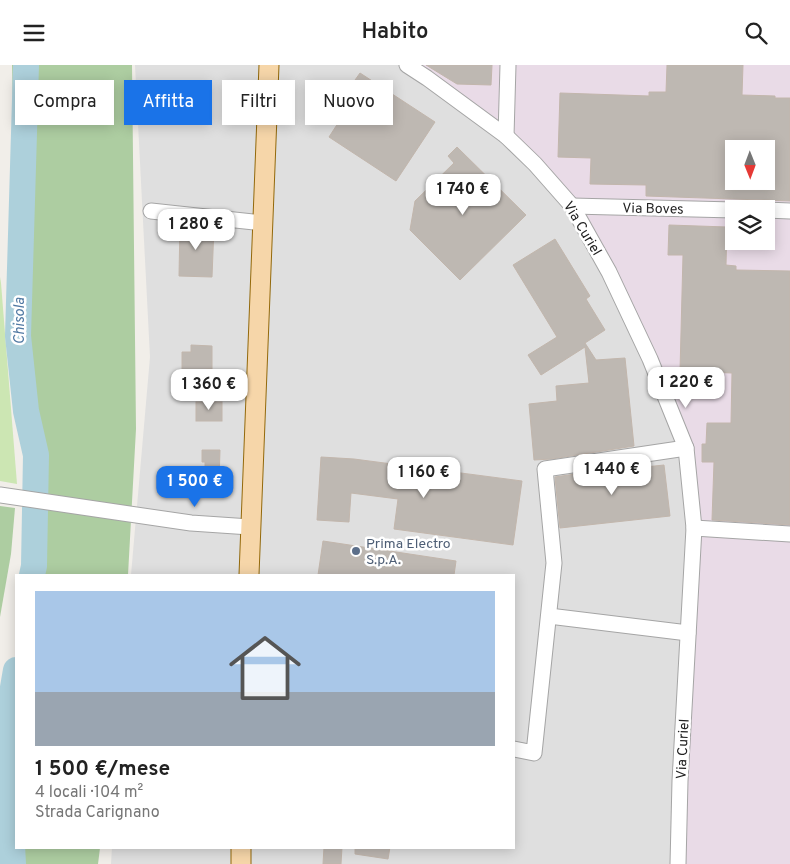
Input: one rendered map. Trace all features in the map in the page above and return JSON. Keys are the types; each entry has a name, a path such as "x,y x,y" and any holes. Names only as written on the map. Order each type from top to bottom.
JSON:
{"main road":[{"path":"249,574 269,65"},
{"path":"241,849 241,864"}],"street":[{"name":"Via Curiel","path":"407,65 506,136 535,164 572,206 609,272 650,359 686,448 694,527 680,781 678,864"},
{"path":"506,136 508,65"},
{"name":"Via Boves","path":"572,206 725,210"},
{"path":"775,210 790,211"},
{"path":"151,211 263,223"},
{"path":"515,749 534,753 554,563 545,469 686,448"},
{"path":"0,495 191,523 250,527"},
{"path":"694,527 790,534"},
{"path":"548,616 688,633"}],"shaded area":[{"path":"135,65 506,65 725,176 725,190 766,190 767,200 725,200 725,250 768,250 790,864 111,864 112,849 515,849 515,574 131,574 150,357 138,125 212,125 212,80 136,80"},
{"path":"407,65 790,65 790,864 678,864 694,528 686,448 609,272 535,164"}],"green space":[{"path":"12,65 132,65 132,80 124,80 124,125 133,125 136,429 128,574 32,574 34,566 36,455 18,336"},
{"path":"0,277 1,283 17,484 0,481"},
{"path":"0,506 15,508 11,554 0,617"},
{"path":"15,676 15,849 100,849 98,864 13,864 6,728"}],"building":[{"path":"426,65 492,65 491,85 457,84"},
{"path":"667,65 743,65 742,95 790,98 790,201 646,196 646,185 590,184 591,158 558,157 560,93 649,96 649,92 666,92"},
{"path":"360,73 371,80 355,80"},
{"path":"393,95 435,122 396,181 329,137 337,125 393,125"},
{"path":"457,147 526,215 460,280 410,230 415,201 454,163 448,156"},
{"path":"180,225 214,227 212,277 179,276"},
{"path":"669,225 725,227 726,265 736,266 736,270 790,271 790,525 712,520 714,462 702,462 702,444 706,444 707,423 731,423 732,373 680,371 683,255 668,255"},
{"path":"555,239 590,296 586,299 605,330 585,343 596,360 625,358 634,446 552,459 534,460 529,404 557,401 556,386 589,383 585,347 541,375 528,355 557,337 513,265"},
{"path":"191,345 212,346 212,369 206,369 206,390 182,390 182,352 191,352"},
{"path":"196,402 222,402 222,421 196,421"},
{"path":"202,450 220,450 219,480 205,480 205,462 202,462"},
{"path":"321,457 354,459 522,481 513,545 394,529 398,499 351,493 349,522 317,520"},
{"path":"636,465 636,468 664,465 670,516 560,528 555,477"},
{"name":"Prima Electro S.p.A.","path":"323,541 456,561 454,574 318,574"},
{"path":"324,849 342,849 341,864 323,864"},
{"path":"355,849 390,849 388,859 355,854"}],"waterway":[{"name":"Chisola","path":"26,65 18,336 26,411 36,455 34,566 32,574"},
{"name":"Chisola","path":"13,864 6,728 15,676"}],"place":[{"name":"Prima Electro S.p.A.","path":"356,551"}]}
